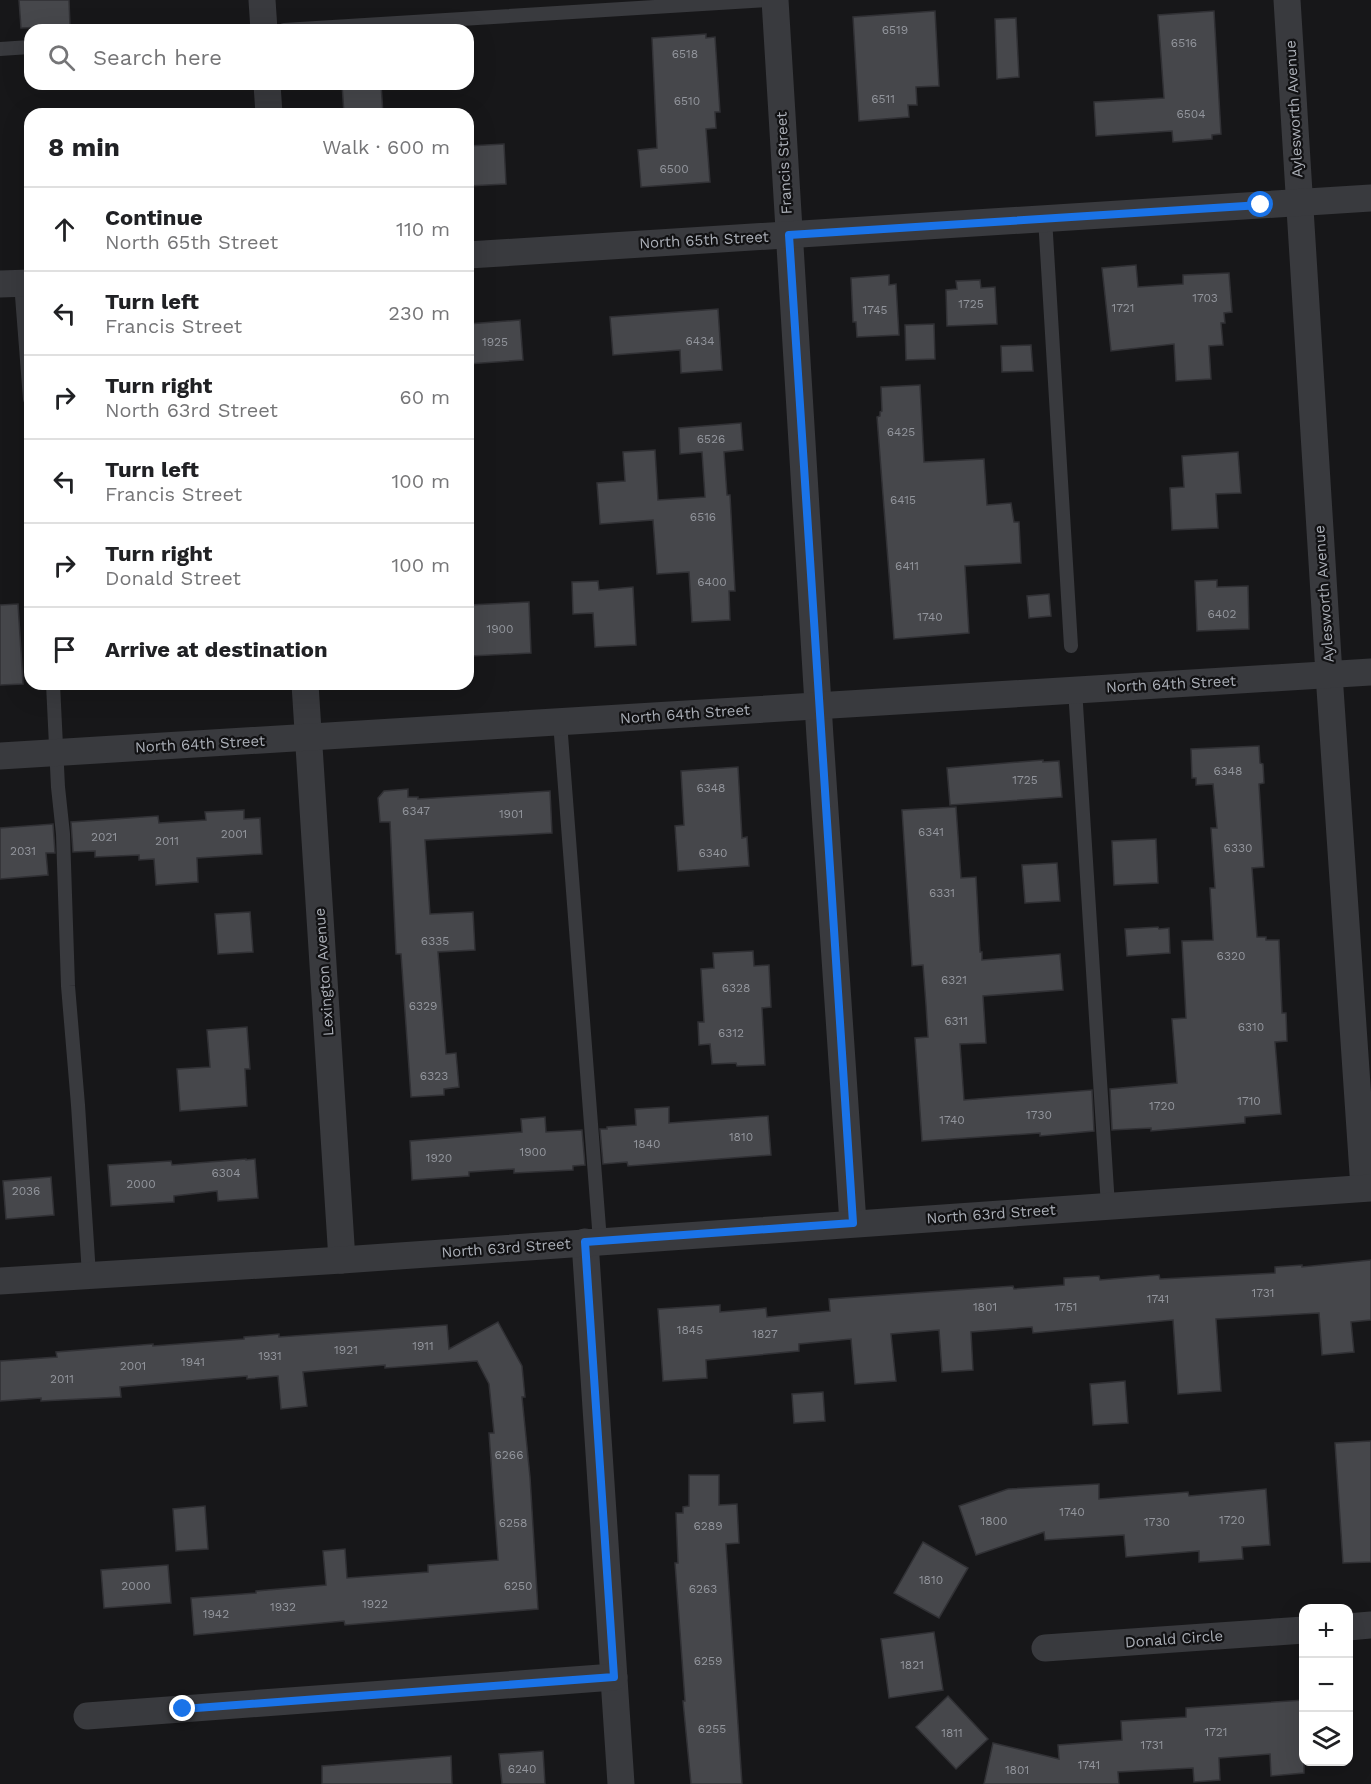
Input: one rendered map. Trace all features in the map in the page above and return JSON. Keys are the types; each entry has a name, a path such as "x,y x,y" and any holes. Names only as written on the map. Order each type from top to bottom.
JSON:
{"street":[{"path":"262,0 264,24"},
{"name":"Francis Street","path":"775,0 853,1223"},
{"name":"Aylesworth Avenue","path":"1287,0 1329,675 1368,1188"},
{"path":"267,90 269,108"},
{"name":"North 65th Street","path":"474,255 1371,198"},
{"name":"North 64th Street","path":"0,756 1371,672"},
{"name":"Lexington Avenue","path":"305,690 342,1260"},
{"name":"North 63rd Street","path":"0,1281 342,1260 1368,1188"},
{"path":"593,1241 621,1784"},
{"path":"1353,1627 1371,1625"},
{"name":"Donald Circle","path":"1046,1648 1299,1630"},
{"path":"87,1716 614,1677"}],"lane":[{"path":"381,24 767,0"},
{"path":"0,49 24,47"},
{"path":"1045,218 1071,646"},
{"path":"17,284 24,346"},
{"path":"1075,689 1108,1206"},
{"path":"53,690 58,787 63,834 68,986 89,1275"},
{"path":"560,722 593,1241"}],"building":[{"path":"19,0 69,0 70,24 24,24 24,28 21,28"},
{"path":"935,11 939,86 916,87 917,105 908,105 909,117 859,121 853,17"},
{"path":"1214,11 1221,134 1212,135 1212,139 1173,142 1172,131 1096,136 1094,102 1164,98 1158,15"},
{"path":"1016,18 1019,77 997,79 995,19"},
{"path":"706,34 706,38 715,37 720,112 715,112 716,128 706,129 710,182 641,187 638,150 657,148 652,38"},
{"path":"342,90 381,90 383,108 344,108"},
{"path":"504,144 506,184 474,186 474,146"},
{"path":"1136,265 1138,287 1183,284 1183,275 1229,273 1232,312 1224,313 1225,323 1221,323 1223,345 1209,346 1211,379 1176,381 1174,344 1111,351 1102,268"},
{"path":"889,275 889,285 896,284 899,335 857,337 856,322 853,322 851,278"},
{"path":"980,280 981,288 995,287 997,324 947,326 946,290 957,289 956,281"},
{"path":"718,309 722,370 681,373 680,350 613,355 610,317"},
{"path":"520,320 523,360 474,364 474,324"},
{"path":"934,324 935,359 906,360 905,325"},
{"path":"1031,345 1033,371 1002,372 1001,346"},
{"path":"920,385 924,462 984,459 987,505 1011,503 1014,522 1019,522 1021,563 965,566 969,633 894,639 877,417 882,411 881,387"},
{"path":"741,423 743,450 724,452 727,495 730,495 735,591 729,591 730,620 692,622 689,572 657,574 653,520 600,524 597,483 625,481 623,452 655,450 658,500 705,497 702,452 680,454 679,428"},
{"path":"1238,452 1241,493 1216,494 1218,528 1172,530 1170,488 1184,487 1182,456"},
{"path":"1217,580 1217,587 1248,586 1249,629 1197,631 1195,581"},
{"path":"598,581 599,590 633,587 636,645 595,647 593,613 573,614 572,582"},
{"path":"1049,594 1051,616 1029,618 1027,596"},
{"path":"529,602 531,653 474,656 474,605"},
{"path":"18,604 23,684 0,685 0,605"},
{"path":"1259,746 1264,783 1259,784 1264,867 1252,868 1257,937 1279,940 1282,1013 1286,1013 1287,1041 1275,1042 1281,1114 1245,1117 1245,1123 1151,1131 1151,1128 1112,1130 1110,1089 1177,1083 1172,1019 1186,1018 1182,941 1213,940 1210,888 1215,888 1211,828 1217,828 1213,784 1196,785 1196,778 1192,778 1191,749"},
{"path":"1043,760 1043,762 1059,761 1062,797 950,805 947,768"},
{"path":"738,767 742,838 747,837 749,866 678,871 675,826 684,825 681,771"},
{"path":"408,789 408,797 418,797 418,799 550,791 552,833 425,840 430,914 473,912 475,950 438,952 446,1054 456,1053 459,1087 444,1089 444,1095 411,1097 401,954 396,954 390,822 380,822 378,798 384,791"},
{"path":"956,807 961,878 976,877 982,960 1060,954 1063,990 983,996 986,1043 960,1044 964,1100 1092,1090 1094,1131 1040,1136 1040,1133 922,1141 915,1038 928,1037 923,965 912,966 902,810"},
{"path":"244,810 244,819 260,818 262,854 197,858 198,882 156,885 154,859 139,860 139,855 95,857 95,851 73,852 71,822 158,816 159,823 206,820 205,812"},
{"path":"53,824 55,853 46,853 48,875 0,879 0,828"},
{"path":"1156,839 1158,883 1114,885 1112,841"},
{"path":"1057,863 1060,901 1025,903 1022,865"},
{"path":"250,912 253,952 218,954 215,914"},
{"path":"1158,927 1159,929 1169,928 1170,953 1127,956 1125,929"},
{"path":"753,951 754,966 769,965 771,1007 762,1008 765,1065 712,1064 710,1044 699,1045 698,1022 704,1022 701,969 714,968 713,953"},
{"path":"247,1027 250,1069 245,1069 247,1106 180,1111 177,1069 210,1067 207,1030"},
{"path":"669,1107 669,1123 768,1116 771,1155 628,1166 627,1162 603,1164 600,1129 636,1125 635,1109"},
{"path":"545,1117 546,1132 582,1130 585,1165 573,1166 573,1170 514,1173 514,1169 469,1172 469,1176 412,1180 410,1141 522,1132 521,1119"},
{"path":"255,1159 258,1198 218,1201 217,1191 174,1196 174,1202 111,1206 108,1165 171,1161 172,1165"},
{"path":"51,1177 54,1215 6,1219 3,1181"},
{"path":"1371,1260 1371,1320 1351,1322 1354,1352 1322,1355 1319,1313 1216,1319 1221,1391 1178,1394 1173,1320 1033,1333 1032,1327 971,1332 973,1370 942,1372 939,1330 891,1334 896,1381 855,1384 851,1339 799,1344 799,1351 706,1360 707,1378 663,1381 658,1309 720,1305 720,1312 766,1308 767,1317 830,1311 829,1299 1013,1286 1014,1289 1064,1285 1064,1278 1099,1276 1100,1280 1159,1275 1160,1279 1275,1273 1275,1267 1302,1265 1302,1267"},
{"path":"498,1322 522,1366 525,1397 522,1397 530,1477 538,1609 345,1625 344,1621 194,1635 191,1598 326,1585 323,1551 345,1549 347,1578 428,1572 428,1565 498,1560 489,1433 494,1433 489,1384 477,1361 385,1368 385,1365 303,1372 307,1406 281,1409 278,1376 247,1379 247,1376 120,1387 121,1397 0,1401 0,1361 57,1357 56,1352 244,1339 244,1337 279,1334 279,1337 447,1325 449,1349"},
{"path":"1125,1381 1128,1423 1093,1425 1090,1384"},
{"path":"823,1392 825,1421 794,1423 792,1394"},
{"path":"1371,1441 1371,1562 1343,1563 1335,1443"},
{"path":"689,1475 719,1475 719,1505 737,1504 739,1543 726,1544 742,1784 691,1784 683,1701 685,1701 675,1563 678,1563 676,1513 683,1513 683,1507 689,1506"},
{"path":"1099,1484 1099,1499 1188,1492 1189,1496 1266,1489 1270,1545 1242,1547 1243,1559 1199,1562 1199,1551 1126,1557 1124,1535 1045,1540 1044,1532 976,1555 959,1506 1008,1489"},
{"path":"205,1506 208,1549 176,1551 173,1509"},
{"path":"923,1542 968,1568 939,1618 894,1593"},
{"path":"168,1565 171,1603 104,1608 101,1570"},
{"path":"934,1632 943,1690 889,1698 881,1639"},
{"path":"948,1696 988,1739 956,1769 916,1727"},
{"path":"1299,1700 1299,1766 1304,1766 1304,1773 1271,1776 1270,1754 1219,1758 1220,1780 1194,1782 1193,1768 1118,1772 1119,1784 984,1784 993,1743 1059,1759 1058,1745 1122,1740 1121,1721 1186,1717 1186,1708"},
{"path":"543,1751 545,1784 502,1784 499,1754"},
{"path":"451,1756 452,1784 322,1784 322,1766"}],"route":[{"path":"183,1709 614,1677 585,1242 853,1223 789,235 1261,205"}]}
